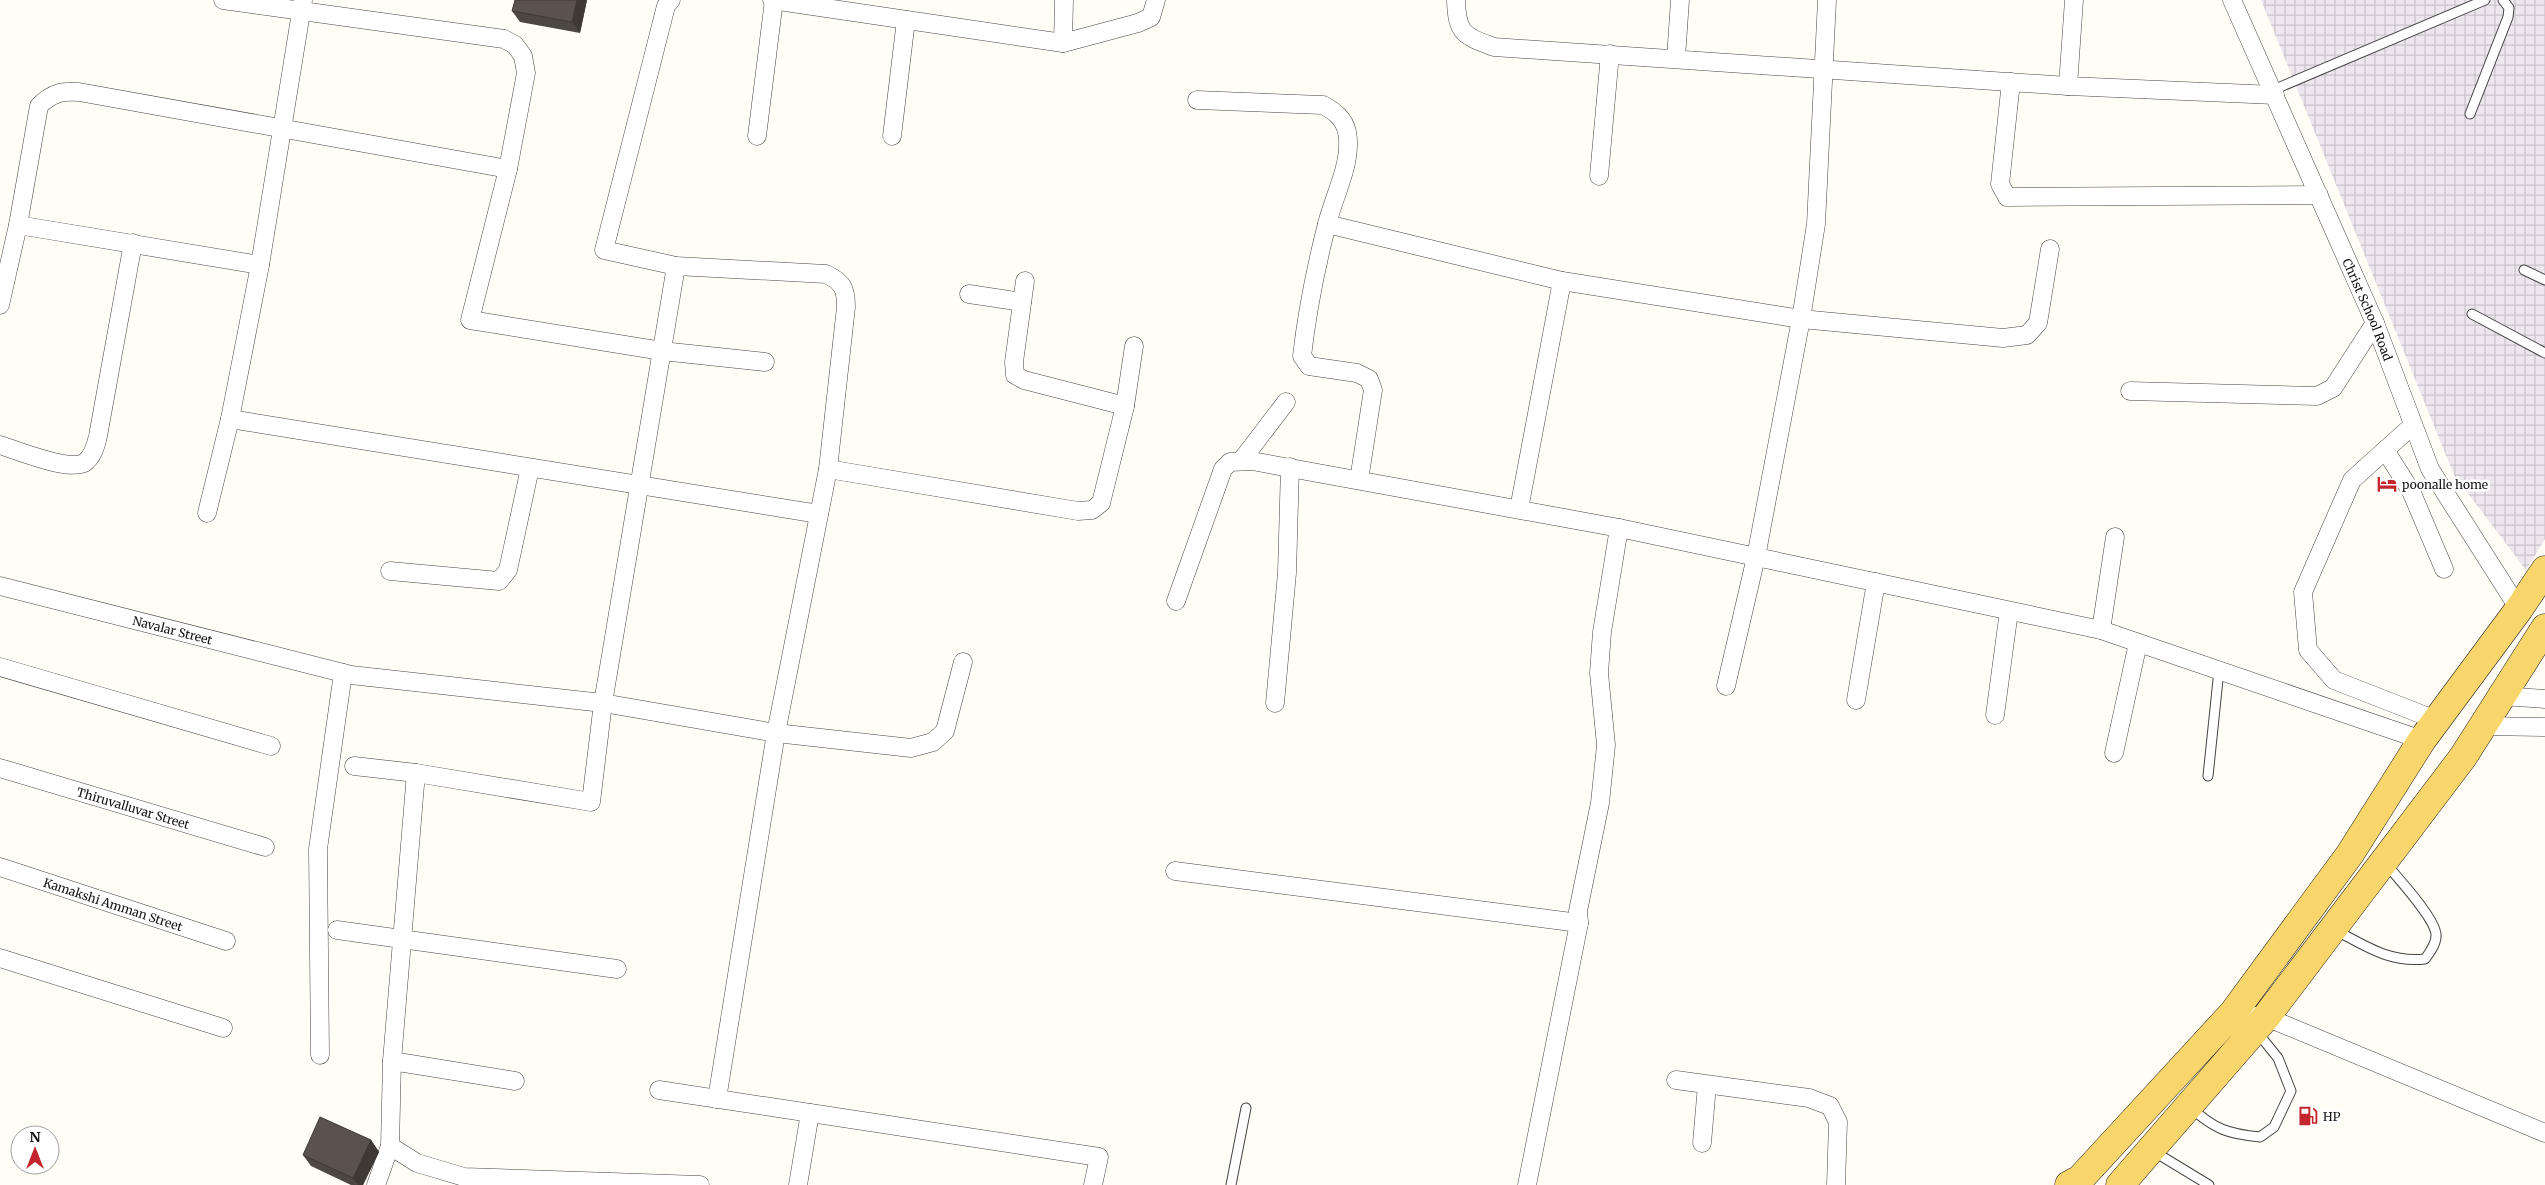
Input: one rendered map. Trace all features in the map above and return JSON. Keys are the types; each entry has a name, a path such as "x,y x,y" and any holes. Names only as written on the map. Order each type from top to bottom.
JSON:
{"main road":[{"path":"2069,1185 2080,1179 2233,1013 2350,854 2429,730 2519,609 2545,570"},
{"path":"2120,1185 2260,1024 2333,929 2463,757 2545,628"}],"street":[{"path":"223,0 303,5 504,39 515,45 523,56 526,73 508,169 470,320 662,351 765,362"},
{"path":"671,0 666,6 604,250 676,266 826,274 840,281 846,291 846,308 828,469 776,732 717,1100"},
{"path":"757,136 773,0 1063,43 1138,23 1151,17 1156,0"},
{"path":"1063,43 1064,0"},
{"path":"1456,0 1456,23 1470,38 1494,47 2068,86 2274,92"},
{"path":"1676,58 1680,0"},
{"path":"1726,686 1756,557 1801,319 1816,224 1827,0"},
{"path":"2068,86 2074,0"},
{"name":"Christ School Road","path":"2232,0 2375,323 2430,469 2519,609"},
{"path":"207,513 230,419 260,265 303,5"},
{"path":"892,136 906,20"},
{"path":"1599,176 1610,54"},
{"path":"2011,82 2000,184 2007,197 2319,195"},
{"path":"0,305 18,225 39,106 48,97 60,91 79,92 508,169"},
{"path":"1197,100 1323,105 1338,113 1347,131 1348,154 1326,224 1305,328 1302,356 1310,366 1357,373 1369,379 1373,390 1359,480"},
{"path":"1326,224 1562,281 1801,319 2004,338 2027,335 2038,323 2050,249"},
{"path":"18,225 260,265"},
{"path":"0,446 70,466 84,463 93,453 98,436 133,243"},
{"path":"354,766 416,773 591,802 603,703 676,266"},
{"path":"1025,281 1014,362 1015,375 1024,380 1125,406"},
{"path":"1519,509 1562,281"},
{"path":"969,294 1022,302"},
{"path":"2130,391 2317,396 2333,388 2375,323"},
{"path":"828,469 1078,511 1092,510 1102,503 1125,406 1134,346"},
{"path":"1241,461 1286,402"},
{"path":"230,419 819,514"},
{"path":"2413,425 2352,480 2303,592 2308,650 2334,680 2429,730"},
{"path":"2385,450 2411,491 2444,569"},
{"path":"1176,601 1222,468 1230,462 1252,460 1620,528 2101,630 2219,670 2429,730"},
{"path":"390,571 499,580 508,570 530,468"},
{"path":"1275,703 1287,573 1290,468"},
{"path":"1527,1185 1579,923 1578,911 1601,793 1606,745 1599,673 1602,632 1620,528"},
{"path":"2101,630 2115,537"},
{"path":"1856,700 1876,582"},
{"name":"Navalar Street","path":"0,586 343,673 603,703 776,732 911,748 933,742 945,732 963,662"},
{"path":"1995,715 2009,611"},
{"path":"2114,753 2138,643"},
{"path":"0,667 271,746"},
{"path":"320,1055 318,849 343,673"},
{"path":"2502,696 2545,699"},
{"path":"2483,726 2545,727"},
{"name":"Thiruvalluvar Street","path":"0,768 265,847"},
{"path":"376,1185 390,1146 392,1061 416,773"},
{"name":"Kamakshi Amman Street","path":"0,867 226,940"},
{"path":"1176,871 1579,923"},
{"path":"337,930 617,969"},
{"path":"0,958 223,1028"},
{"path":"2233,1013 2545,1132"},
{"path":"392,1061 515,1081"},
{"path":"1676,1080 1810,1098 1830,1106 1838,1122 1836,1185"},
{"path":"1702,1143 1708,1084"},
{"path":"660,1090 1099,1156 1093,1185"},
{"path":"798,1185 810,1113"},
{"path":"390,1146 417,1163 464,1177 700,1185"}],"lane":[{"path":"2274,92 2485,0"},
{"path":"2470,114 2508,17 2509,8 2503,0"},
{"path":"2524,270 2545,280"},
{"path":"2472,314 2545,353"},
{"path":"2208,776 2219,670"},
{"path":"2333,929 2387,956 2406,961 2425,959 2433,946 2436,935 2432,922 2384,862"},
{"path":"2189,1106 2207,1122 2227,1133 2260,1137 2274,1127 2291,1091 2278,1058 2260,1024"},
{"path":"1231,1185 1246,1108"},
{"path":"2150,1150 2209,1185"}],"shaded area":[{"path":"2261,0 2545,0 2545,539 2526,570 2454,475"}],"building":[{"path":"515,0 577,0 572,22 512,11"},
{"path":"320,1117 371,1140 353,1178 303,1155"}],"place":[{"name":"poonalle home","path":"2387,484"},
{"name":"HP","path":"2308,1116"}]}
